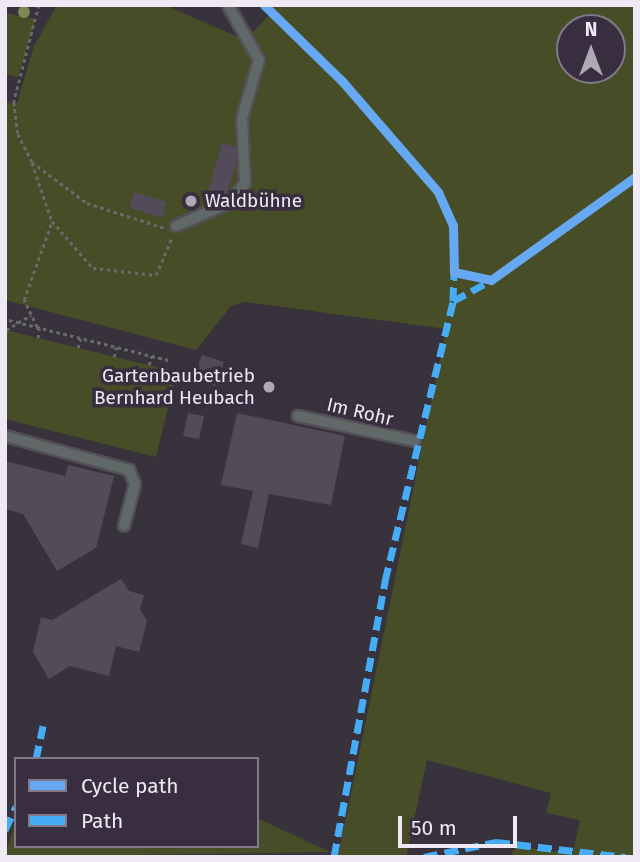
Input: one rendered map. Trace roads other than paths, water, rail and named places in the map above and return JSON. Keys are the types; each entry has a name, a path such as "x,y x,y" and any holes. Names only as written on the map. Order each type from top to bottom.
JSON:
{"lane":[{"path":"176,226 229,203 245,183 242,118 259,60 228,5"},
{"name":"Im Rohr","path":"298,416 415,440"},
{"path":"5,436 129,470 135,484 124,526"}],"place":[{"name":"Waldbühne","path":"191,201"},
{"name":"Gartenbaubetrieb Bernhard Heubach","path":"269,387"}]}
